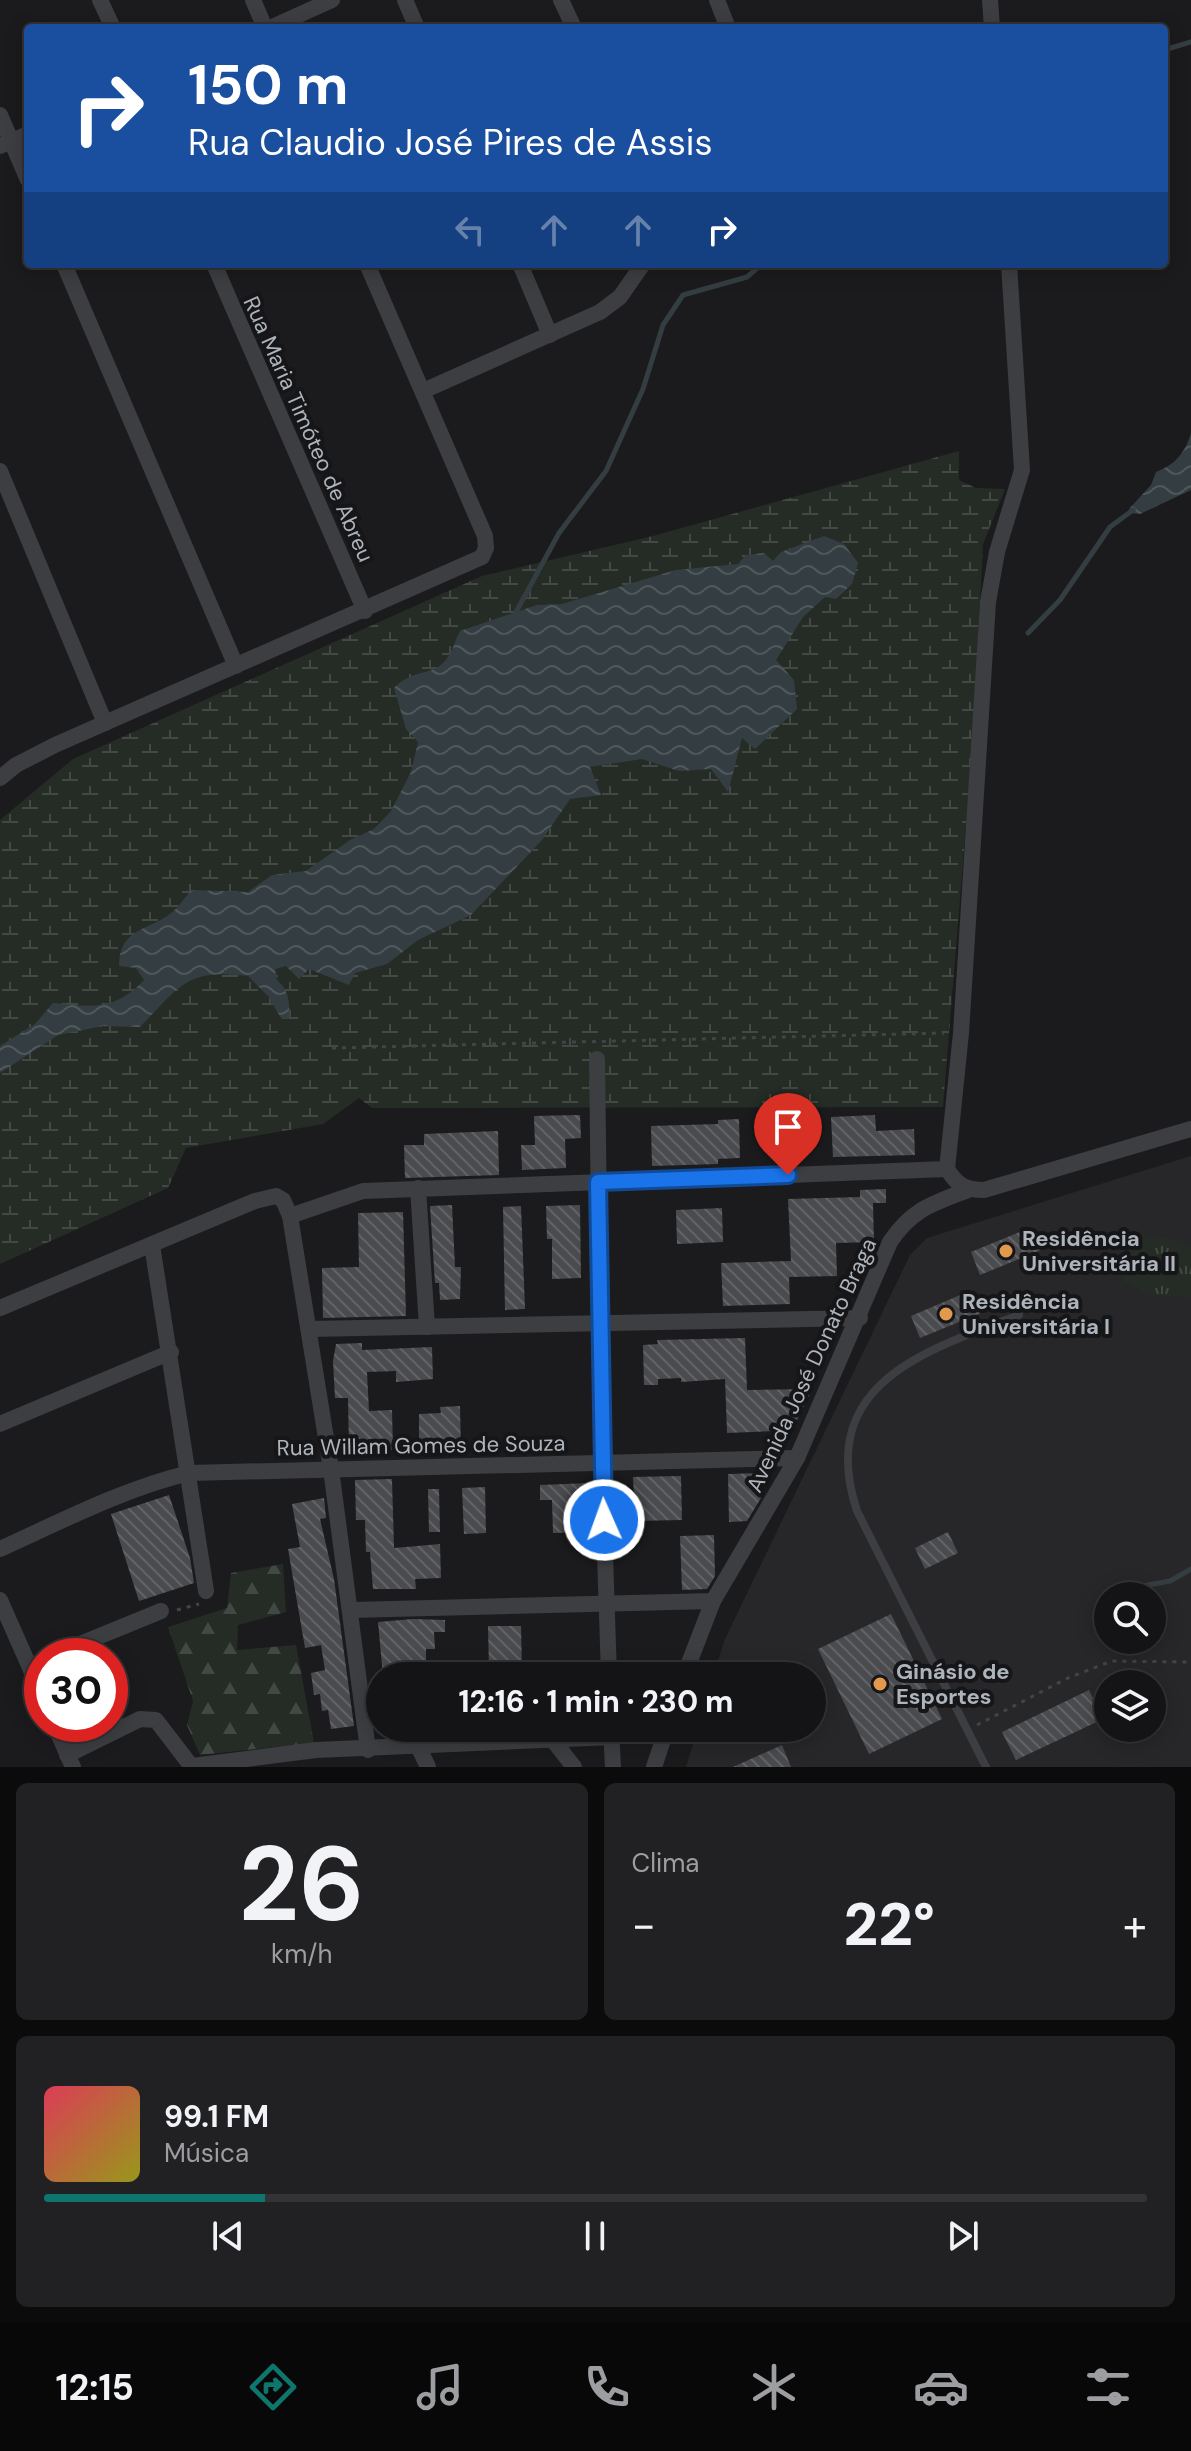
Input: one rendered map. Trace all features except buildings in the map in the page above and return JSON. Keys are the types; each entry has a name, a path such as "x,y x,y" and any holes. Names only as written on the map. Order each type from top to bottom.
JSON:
{"street":[{"path":"100,0 111,24"},
{"path":"253,0 266,24"},
{"path":"277,24 332,0"},
{"path":"405,0 415,24"},
{"path":"561,0 572,24"},
{"path":"717,0 726,24"},
{"path":"990,0 992,24"},
{"path":"0,115 6,144 24,173"},
{"path":"66,268 236,666"},
{"name":"Rua Maria Timóteo de Abreu","path":"216,268 365,611"},
{"path":"0,778 16,765 55,745 472,563 486,548 485,536 369,268"},
{"path":"522,268 550,335"},
{"path":"423,391 600,312 620,297 640,268"},
{"path":"968,1190 955,1182 947,1169 961,1033 988,602 997,552 1022,470 1009,268"},
{"path":"0,471 105,723"},
{"path":"597,1059 602,1463 608,1662"},
{"name":"Avenida José Donato Braga","path":"689,1662 713,1601 797,1458 860,1318 890,1242 903,1223 919,1209 968,1190 984,1190 1191,1129"},
{"path":"290,1216 346,1194 418,1188 947,1169"},
{"path":"418,1188 427,1327"},
{"path":"0,1308 255,1201 276,1196 283,1200 290,1216 310,1329 368,1750"},
{"path":"152,1245 206,1591"},
{"path":"310,1329 860,1318"},
{"path":"0,1424 171,1352"},
{"name":"Rua Willam Gomes de Souza","path":"0,1549 106,1500 155,1481 189,1473 797,1458"},
{"path":"0,1600 24,1641"},
{"path":"351,1610 713,1601"},
{"path":"95,1638 161,1611"},
{"path":"62,1742 70,1761 140,1719 156,1720 192,1766 316,1750 508,1742"},
{"path":"554,1742 574,1767"},
{"path":"612,1742 613,1767"},
{"path":"654,1767 662,1742"},
{"path":"419,1748 428,1767"},
{"path":"316,1750 323,1767"}],"lane":[{"path":"986,1767 857,1511 846,1478 846,1450 857,1419 898,1367 927,1350 1019,1315"}],"path":[{"path":"332,1048 961,1033"},
{"path":"161,1611 198,1606 206,1591"},
{"path":"966,1731 1068,1678 1112,1661 1191,1662"}],"shaded area":[{"path":"1191,1156 1191,1767 686,1767 694,1742 826,1742 826,1662 718,1662 725,1639 910,1255 927,1238"}],"green space":[{"path":"959,451 959,480 976,488 1005,489 983,544 973,739 943,1107 372,1108 359,1098 323,1124 186,1148 168,1188 0,1264 0,820 73,759 482,576 653,536"},
{"path":"1143,1236 1158,1236 1191,1246 1191,1297 1150,1295 1124,1281 1121,1260"},
{"path":"283,1564 286,1612 238,1625 237,1650 296,1645 314,1743 200,1755 187,1725 193,1701 168,1627 227,1608 231,1573"}],"water":[{"path":"1191,433 1191,490 1140,514 1130,513 1129,509 1151,485 1156,472 1183,452"},
{"path":"824,536 844,544 858,563 852,584 836,599 825,597 803,617 776,660 794,680 797,709 755,749 742,738 728,792 711,769 679,771 642,759 590,767 601,795 570,799 542,840 471,915 418,940 387,964 355,973 349,985 309,969 299,979 286,966 275,969 277,980 288,997 289,1019 281,1018 268,996 248,976 211,975 197,978 175,991 140,1027 103,1026 58,1035 0,1073 0,1046 35,1024 53,1003 102,1005 123,997 144,980 136,968 119,966 124,944 137,932 170,914 192,890 248,892 272,875 306,871 350,840 374,829 391,811 411,772 418,742 406,729 394,688 408,678 440,666 450,655 460,631 537,605 562,604 676,570 738,564 746,555 764,553 773,561 781,552"}],"waterway":[{"path":"1168,49 1191,42"},
{"path":"515,614 559,533 606,471 643,389 663,325 683,295 747,277 757,268"},
{"path":"1028,633 1060,600 1110,527 1133,510"},
{"path":"1164,1582 1191,1569"}],"place":[{"name":"Residência Universitária II","path":"1006,1251"},
{"name":"Residência Universitária I","path":"946,1314"},
{"name":"Ginásio de Esportes","path":"880,1684"}],"route":[{"path":"604,1520 598,1182 788,1175"}]}
